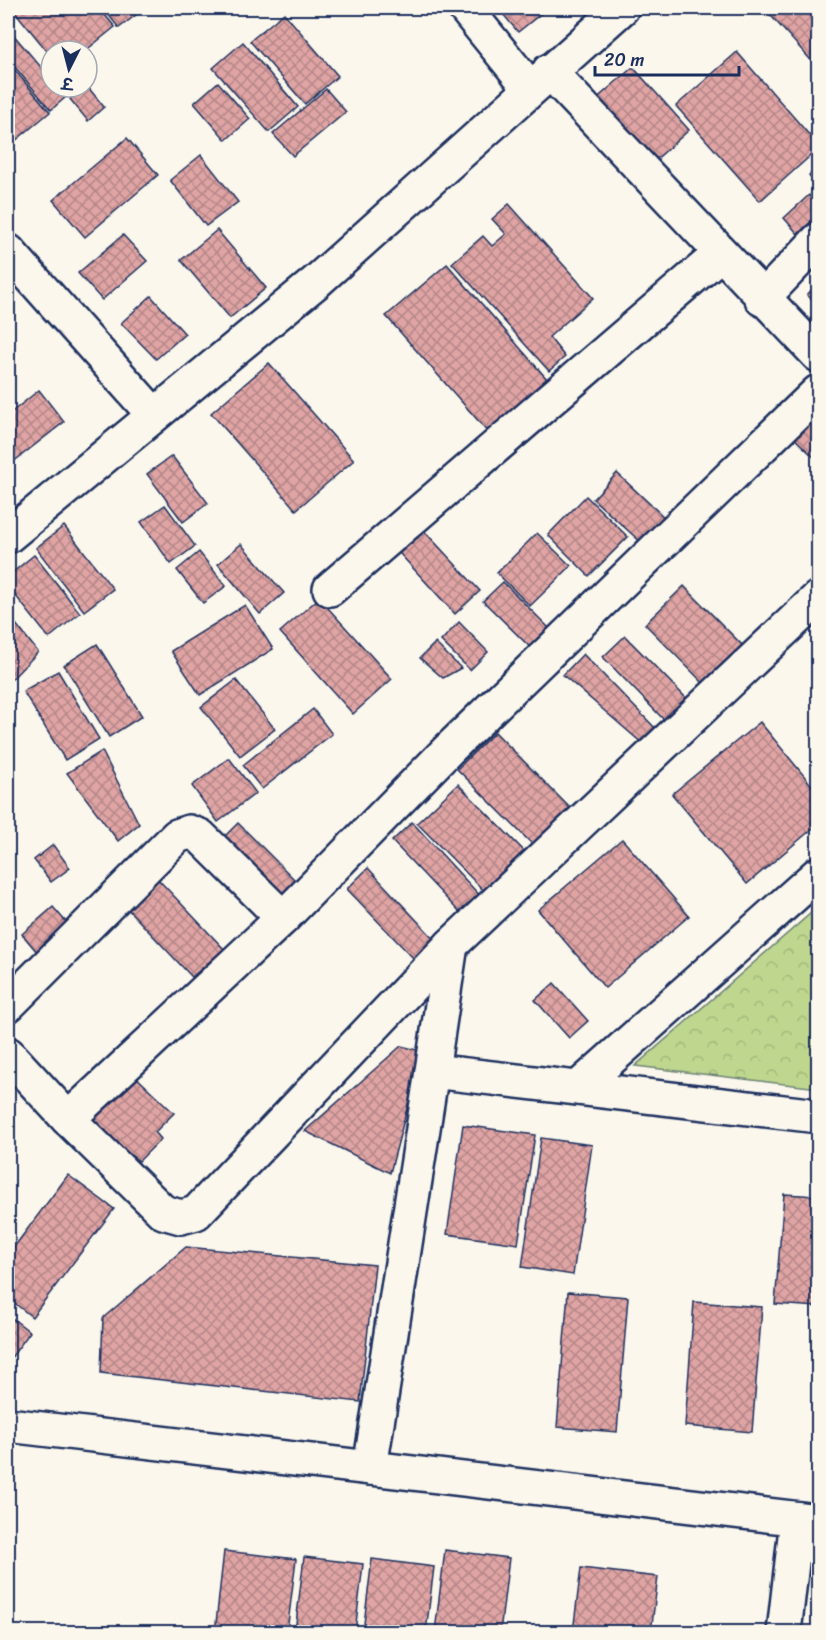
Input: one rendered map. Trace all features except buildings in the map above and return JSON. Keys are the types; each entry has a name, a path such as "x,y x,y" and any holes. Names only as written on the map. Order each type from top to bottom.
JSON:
{"street":[{"path":"465,8 720,254 819,355"},
{"path":"8,536 316,282 539,79 622,8"},
{"path":"762,299 819,240"},
{"path":"8,250 154,415"},
{"path":"330,588 720,254"},
{"path":"68,1119 283,918 449,749 819,392"},
{"path":"8,1054 68,1119 163,1212 181,1217 196,1213 450,945 819,598"},
{"path":"8,1005 177,836 189,832 200,836 283,918"},
{"path":"578,1088 819,874"},
{"path":"370,1468 450,945"},
{"path":"432,1071 819,1116"},
{"path":"8,1425 808,1520 784,1632"}],"green space":[{"path":"818,907 818,1088 635,1066"}]}
